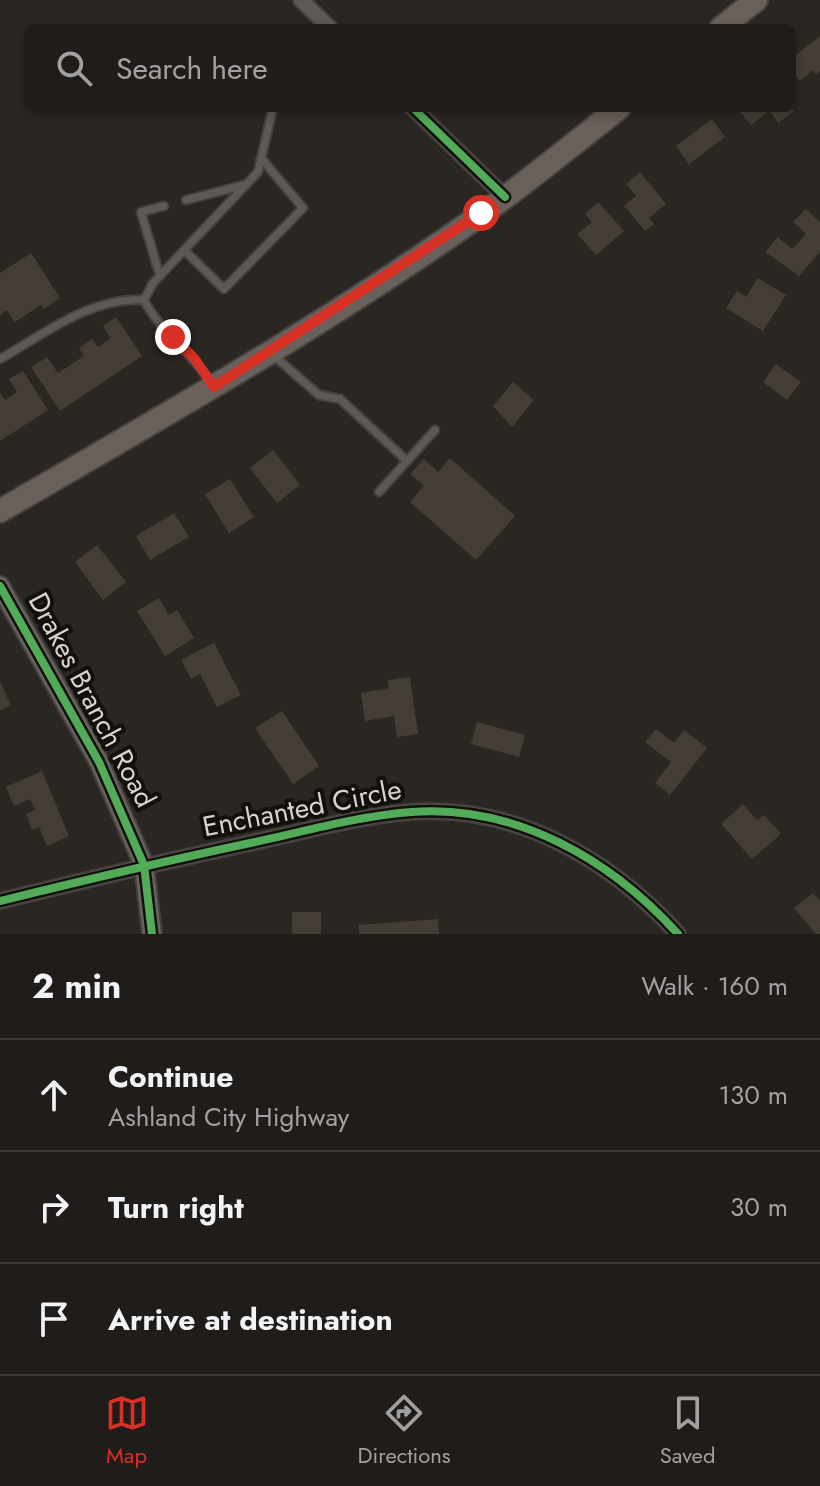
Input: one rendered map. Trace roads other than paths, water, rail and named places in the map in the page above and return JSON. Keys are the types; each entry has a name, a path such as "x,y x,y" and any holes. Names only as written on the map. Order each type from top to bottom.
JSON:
{"main road":[{"path":"726,24 756,0"},
{"path":"0,511 270,352 505,197 614,112"}],"street":[{"path":"301,0 325,24"},
{"path":"417,112 505,197"},
{"name":"Drakes Branch Road","path":"0,586 99,762 144,865 152,934"},
{"name":"Enchanted Circle","path":"0,901 144,865 411,812 473,815 519,825 562,843 607,870 657,911 678,934"}],"lane":[{"path":"144,300 160,276 186,252 258,172 272,112"},
{"path":"186,252 224,289 303,208 261,158"},
{"path":"186,200 247,184"},
{"path":"160,276 141,212 164,206"},
{"path":"0,359 90,307 118,299 144,300"},
{"path":"144,300 152,316 194,358 214,387"},
{"path":"270,352 319,395 340,399 407,461"},
{"path":"379,492 435,430"}]}
